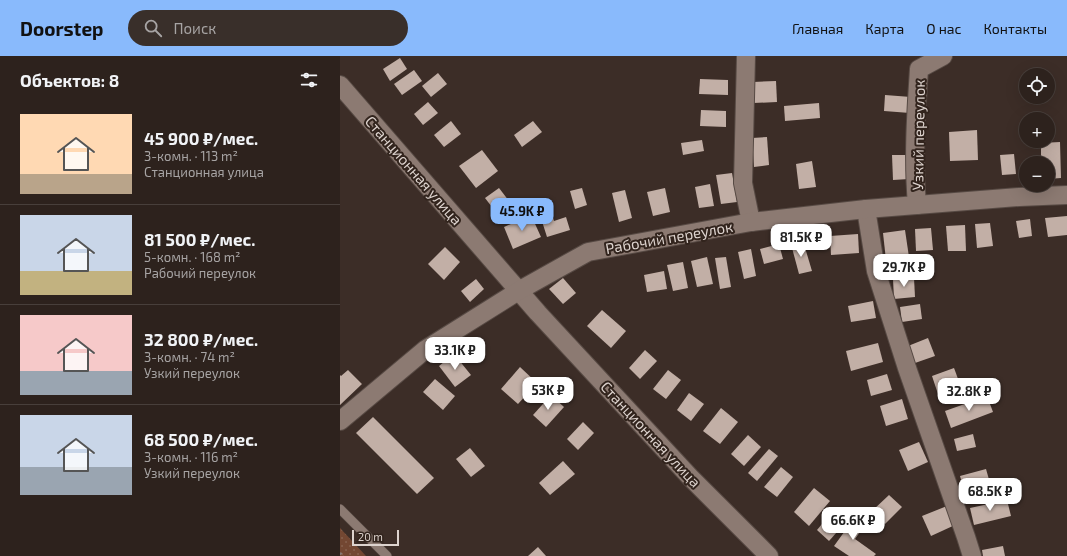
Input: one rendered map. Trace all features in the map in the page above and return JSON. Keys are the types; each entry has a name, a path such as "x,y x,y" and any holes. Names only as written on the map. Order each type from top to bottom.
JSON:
{"street":[{"path":"746,56 743,183 751,222"},
{"name":"Узкий переулок","path":"917,205 914,169 919,69 942,56"},
{"name":"Станционная улица","path":"340,85 520,290 538,313 690,477 769,556"},
{"name":"Рабочий переулок","path":"520,290 588,252 751,222 866,209 1019,197 1067,195"},
{"path":"866,209 876,271 907,368 972,556"},
{"path":"340,421 426,349 520,290"}],"lane":[{"path":"340,509 386,556"}],"path":[{"path":"340,553 343,556"}],"shaded area":[{"path":"340,528 366,556 340,556"}],"building":[{"path":"400,58 407,69 390,81 383,69"},
{"path":"414,70 422,81 402,95 394,84"},
{"path":"438,73 447,84 431,97 422,86"},
{"path":"700,79 728,80 728,95 699,94"},
{"path":"776,81 777,102 753,103 753,82"},
{"path":"885,95 911,97 910,113 884,111"},
{"path":"428,102 438,113 423,125 414,114"},
{"path":"819,103 820,118 785,121 784,106"},
{"path":"701,110 726,111 726,127 700,126"},
{"path":"451,121 461,134 444,147 434,135"},
{"path":"533,121 542,132 522,147 514,135"},
{"path":"977,130 978,160 950,161 949,132"},
{"path":"767,137 769,165 754,167 752,138"},
{"path":"702,140 704,151 683,155 681,143"},
{"path":"1055,142 1060,142 1061,178 1055,178 1055,156 1041,156 1041,148 1055,148"},
{"path":"482,150 498,171 476,188 459,166"},
{"path":"1014,154 1016,174 1002,175 1000,155"},
{"path":"892,155 908,155 909,179 893,180"},
{"path":"812,161 816,187 799,189 796,164"},
{"path":"732,173 737,202 721,204 716,175"},
{"path":"710,184 714,206 699,208 695,187"},
{"path":"499,188 509,201 495,211 485,198"},
{"path":"582,188 587,205 575,209 570,191"},
{"path":"665,188 670,212 653,216 647,192"},
{"path":"625,190 632,218 619,222 612,193"},
{"path":"551,211 554,221 566,217 570,230 547,237 540,215"},
{"path":"531,215 541,237 513,249 504,227"},
{"path":"1067,216 1067,235 1048,237 1045,218"},
{"path":"1030,219 1032,236 1019,238 1016,221"},
{"path":"990,223 993,246 977,248 975,224"},
{"path":"965,225 966,251 948,251 946,226"},
{"path":"931,228 933,250 916,251 915,229"},
{"path":"905,230 909,257 886,260 883,233"},
{"path":"858,234 859,253 831,255 830,236"},
{"path":"803,241 812,271 799,274 791,244"},
{"path":"779,244 783,259 764,264 760,249"},
{"path":"445,247 460,262 444,280 428,264"},
{"path":"751,249 756,276 744,279 738,252"},
{"path":"707,257 713,284 697,287 691,261"},
{"path":"726,257 731,287 720,289 715,258"},
{"path":"683,262 688,288 673,291 667,265"},
{"path":"664,271 667,289 647,292 644,275"},
{"path":"563,278 576,293 563,304 549,289"},
{"path":"914,278 915,297 894,299 893,279"},
{"path":"476,279 484,289 470,302 461,291"},
{"path":"873,301 876,318 851,322 848,306"},
{"path":"920,304 922,319 902,322 900,307"},
{"path":"602,310 626,331 611,348 587,326"},
{"path":"928,338 935,356 915,363 908,346"},
{"path":"878,343 883,362 851,371 846,351"},
{"path":"645,350 657,361 640,379 629,368"},
{"path":"454,354 471,375 455,387 439,366"},
{"path":"520,367 537,383 518,404 501,389"},
{"path":"954,368 964,395 941,403 932,376"},
{"path":"348,370 362,384 340,405 340,375 341,376"},
{"path":"668,370 681,380 666,399 653,389"},
{"path":"887,374 892,390 871,396 867,380"},
{"path":"435,379 455,396 443,410 423,392"},
{"path":"689,393 704,404 691,421 677,410"},
{"path":"551,395 564,407 546,427 533,415"},
{"path":"987,396 993,412 951,428 945,411"},
{"path":"902,399 908,419 886,426 880,406"},
{"path":"721,408 738,422 720,444 703,431"},
{"path":"373,417 434,478 417,494 356,433"},
{"path":"583,422 594,433 578,450 567,439"},
{"path":"973,434 976,447 957,451 954,439"},
{"path":"748,435 761,447 744,466 731,454"},
{"path":"919,442 928,462 908,471 899,450"},
{"path":"470,448 485,466 471,477 456,459"},
{"path":"769,449 778,456 757,481 748,473"},
{"path":"563,461 575,474 550,495 539,483"},
{"path":"781,467 793,477 777,497 764,487"},
{"path":"986,469 990,483 964,490 960,476"},
{"path":"814,488 830,501 809,526 794,512"},
{"path":"889,495 902,507 885,524 872,511"},
{"path":"1007,500 1011,516 974,525 970,508"},
{"path":"947,506 955,525 931,536 922,516"},
{"path":"832,512 845,523 829,541 817,530"},
{"path":"855,517 865,525 855,539 876,554 874,556 849,556 834,546"},
{"path":"1003,546 1005,556 983,556 982,550"},
{"path":"538,547 546,556 528,556"}]}
